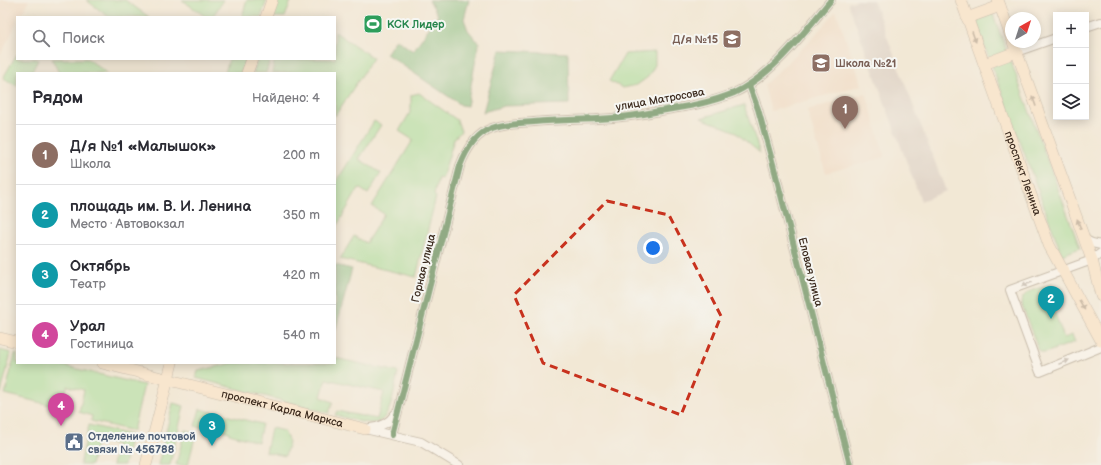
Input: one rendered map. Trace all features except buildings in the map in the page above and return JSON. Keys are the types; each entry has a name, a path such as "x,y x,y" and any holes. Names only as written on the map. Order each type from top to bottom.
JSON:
{"street":[{"path":"266,16 272,0"},
{"name":"улица Матросова","path":"501,126 523,123 573,119 598,119 636,115 681,108 723,97 750,85 768,69 790,49 831,0"},
{"name":"проспект Ленина","path":"961,0 1049,245 1101,340"},
{"path":"967,18 999,3 1005,20"},
{"path":"1089,26 1101,22"},
{"path":"1041,41 1053,39"},
{"path":"984,64 1012,48"},
{"path":"1014,48 1092,260 1101,296"},
{"path":"247,72 252,60"},
{"name":"Еловая улица","path":"750,85 773,164 850,465"},
{"name":"Горная улица","path":"392,435 460,166 467,150 473,142 491,128 501,126"},
{"path":"1084,239 1092,244 1101,245"},
{"path":"1101,253 1092,260 1010,290 1040,372 1101,347"},
{"path":"0,338 16,342"},
{"name":"проспект Карла Маркса","path":"106,364 421,442 459,465"},
{"path":"146,465 172,364"},
{"path":"365,429 383,425 389,421 398,407"}],"highlighted area":[{"path":"607,201 669,215 721,316 681,415 543,363 514,295"}],"shaded area":[{"path":"0,0 29,0 21,16 16,16 16,25 0,56"},
{"path":"857,0 873,0 946,191 921,201 848,3"},
{"name":"Школа №21","path":"836,11 862,85 771,111 764,85 810,41"},
{"path":"866,93 885,157 826,173 807,110"}],"green space":[{"path":"86,0 125,0 148,16 108,16"},
{"path":"182,0 224,0 213,16 205,16"},
{"path":"247,0 267,0 261,16 242,16"},
{"path":"278,0 291,1 285,16 272,16"},
{"path":"429,0 469,0 464,19 468,30 479,43 467,106 461,105 386,54 396,39 413,51 438,15"},
{"path":"992,12 1007,51 989,58 974,20"},
{"path":"336,33 373,58 336,114 336,72 272,72 275,60 336,60"},
{"path":"500,50 568,53 569,104 504,106 483,112"},
{"path":"655,52 655,65 648,77 637,85 623,88 609,81 625,54"},
{"path":"16,56 16,60 38,60 32,72 16,72 16,85 3,78"},
{"path":"1010,59 1080,248 1062,255 992,66"},
{"path":"52,60 89,60 106,72 58,72"},
{"path":"229,60 246,60 241,72 225,72"},
{"path":"258,60 270,60 266,72 253,72"},
{"path":"419,93 457,120 461,131 454,139 442,179 438,178 434,195 436,197 416,277 340,259 354,236 366,243 384,214 372,206 413,140 399,131 411,111 411,95"},
{"path":"744,105 760,153 734,131 701,118"},
{"path":"374,121 381,125 359,159 381,173 368,194 359,188 336,227 336,182"},
{"path":"336,265 352,269 336,328"},
{"path":"1052,284 1056,294 1049,297 1064,338 1072,335 1075,342 1045,353 1038,349 1021,303 1022,299 1029,292"},
{"path":"0,350 11,353 1,393 0,393"},
{"path":"15,354 16,364 57,364 144,385 133,431 91,421 92,416 79,412 84,390 67,386 62,408 5,394"},
{"path":"336,358 398,372 388,412 379,422 372,423 335,415 337,411 377,419 384,392 326,379 321,397 333,402 329,413 196,378 198,371 229,364 336,364"},
{"path":"173,403 184,406 170,465 158,465"},
{"path":"200,409 262,424 258,442 229,434 230,432 210,427 209,429 195,426"},
{"path":"89,425 131,435 124,465 112,465 117,445 97,440 91,465 80,465"},
{"path":"271,428 284,431 289,442 285,456 266,452"},
{"path":"185,430 196,433 188,465 176,465"}],"cycle path":[{"path":"392,435 460,166 465,154 476,138 486,131 502,125 542,121 606,119 629,116 679,108 734,93 748,85 775,64 799,39 831,0"},
{"path":"749,85 758,109 773,164 850,465"}],"place":[{"name":"КСК Лидер","path":"373,24"},
{"name":"Д/я №15","path":"732,39"},
{"name":"Школа №21","path":"821,63"},
{"name":"Д/я №1 «Малышок»","path":"845,129"},
{"name":"площадь им. В. И. Ленина","path":"1051,319"},
{"name":"Урал","path":"61,426"},
{"name":"Отделение почтовой связи № 456788","path":"74,442"},
{"name":"Октябрь","path":"212,446"}]}
